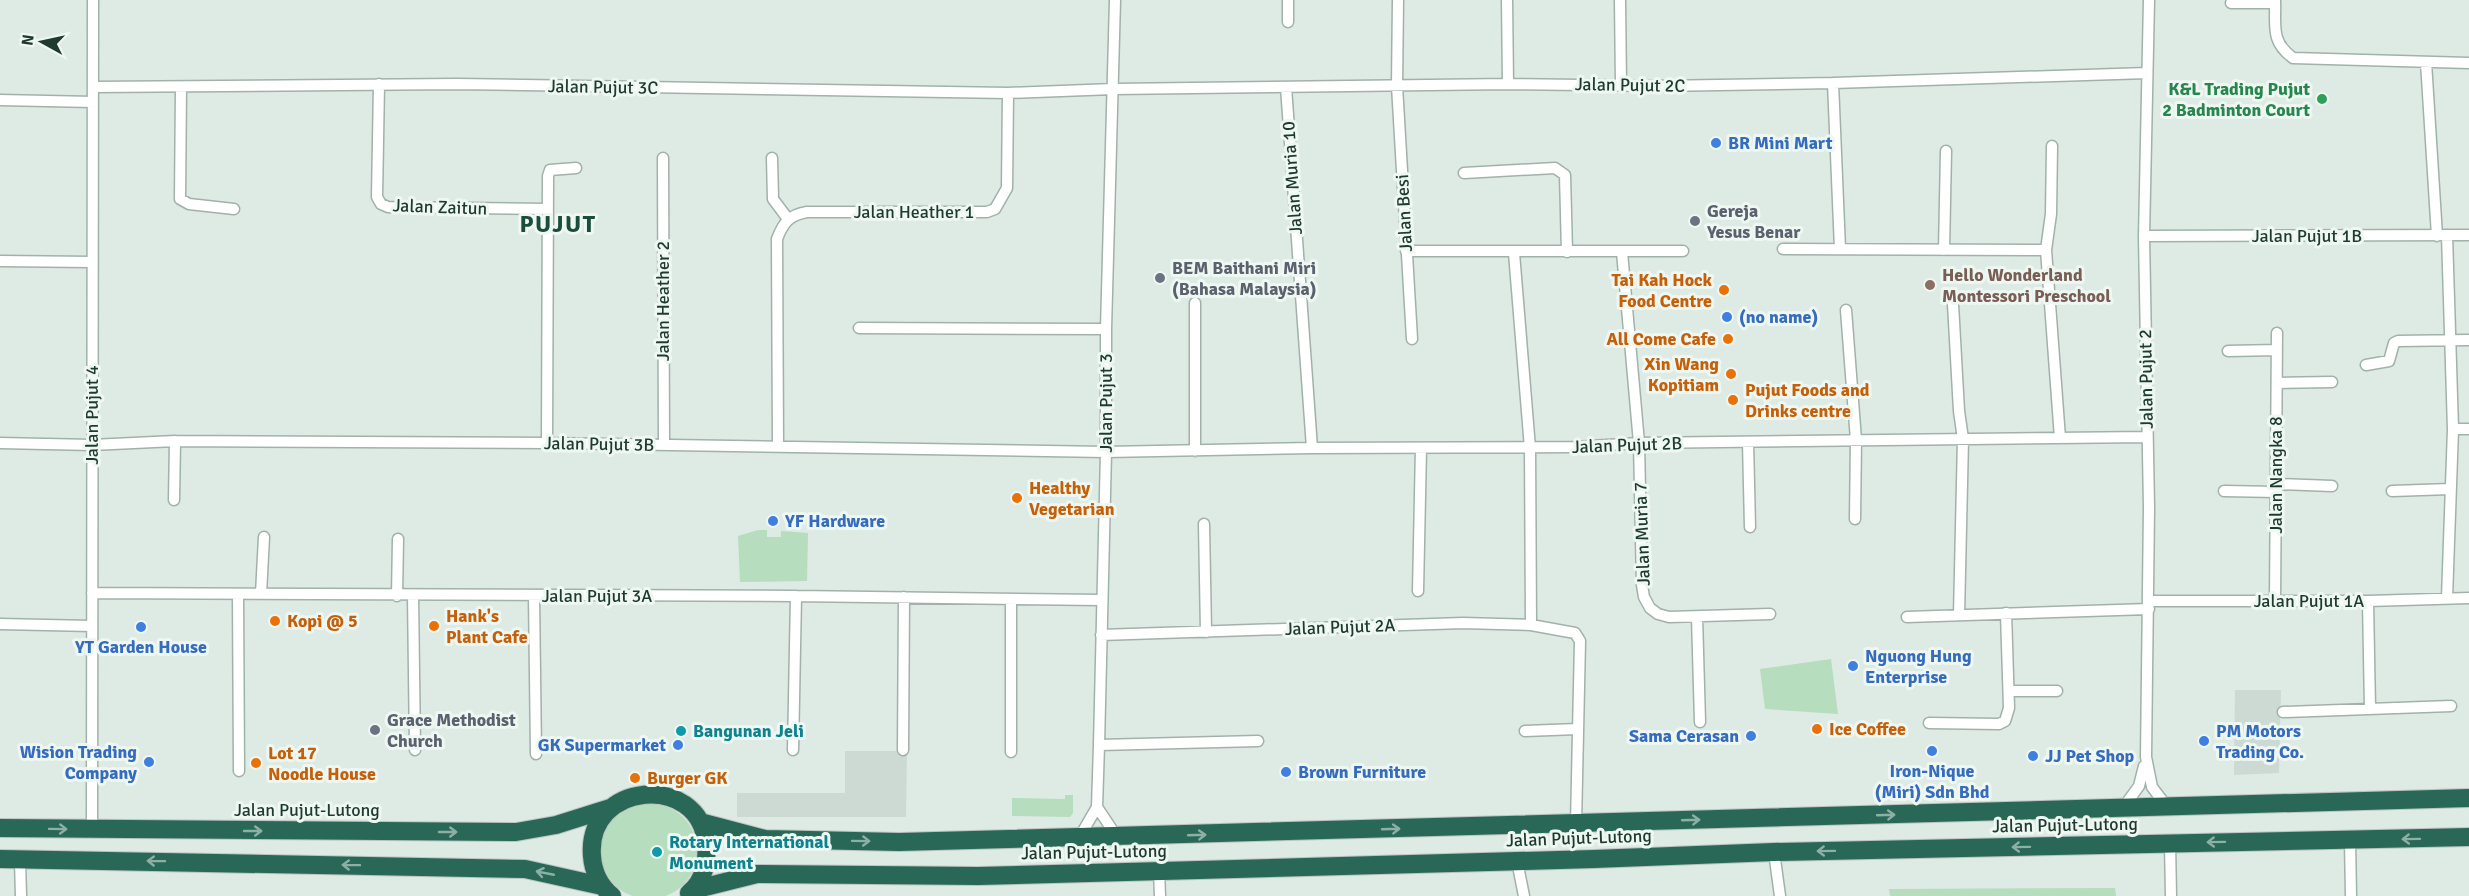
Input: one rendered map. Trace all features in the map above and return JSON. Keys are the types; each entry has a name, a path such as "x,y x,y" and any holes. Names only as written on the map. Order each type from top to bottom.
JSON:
{"highway":[{"name":"Jalan Pujut-Lutong","path":"0,828 516,832 556,825 610,808 626,798 643,793 661,794 678,801 700,822 765,839 899,842 2469,798"},
{"path":"607,891 593,867 591,845 597,825 610,808"},
{"path":"689,893 702,875 707,857 706,839 700,822"},
{"name":"Jalan Pujut-Lutong","path":"689,893 757,874 978,876 1774,852 2469,837"},
{"path":"0,860 525,869 607,891"}],"street":[{"name":"Jalan Pujut 4","path":"92,830 93,0"},
{"name":"Jalan Pujut 3","path":"1079,838 1096,807 1099,744 1106,452 1106,329 1115,0"},
{"path":"1288,0 1288,22"},
{"name":"Jalan Besi","path":"1398,0 1397,86 1412,339"},
{"path":"1507,0 1508,84"},
{"path":"1620,0 1621,86"},
{"name":"Jalan Pujut 2","path":"2149,0 2144,236 2149,605 2146,757 2152,788 2168,808"},
{"path":"2231,3 2275,2 2276,38 2293,58 2469,63"},
{"path":"2426,62 2450,340 2452,429 2447,598"},
{"name":"Jalan Pujut 2C","path":"1113,89 1508,84 1621,86 1833,84 2147,74"},
{"name":"Jalan Pujut 3C","path":"93,87 181,88 379,84 1008,93 1113,89"},
{"name":"Jalan Zaitun","path":"379,84 377,197 381,204 388,207 547,209"},
{"path":"1833,84 1840,249"},
{"name":"Jalan Muria 10","path":"1286,87 1312,448"},
{"path":"181,88 180,199 189,204 234,208"},
{"name":"Jalan Heather 1","path":"788,219 795,214 807,212 987,212 995,209 1007,189 1008,93"},
{"path":"0,100 93,102"},
{"path":"2052,146 2051,214 2046,250 2060,438"},
{"path":"1944,250 1946,152"},
{"name":"Jalan Heather 2","path":"663,158 664,445"},
{"path":"772,158 773,199 788,219 777,239 778,446"},
{"path":"546,443 548,176 550,170 576,168"},
{"path":"1464,173 1555,168 1561,171 1565,175 1567,252"},
{"name":"Jalan Pujut 1B","path":"2144,236 2469,235"},
{"path":"1783,249 2046,250"},
{"path":"1406,251 1514,253 1683,251"},
{"name":"Jalan Muria 7","path":"1622,252 1639,443 1641,572 1644,597 1650,608 1658,614 1669,617 1770,614"},
{"path":"1514,253 1530,448 1531,625"},
{"path":"0,261 92,262"},
{"path":"1195,303 1195,451"},
{"path":"1953,304 1963,439 1959,615"},
{"path":"1846,310 1856,440 1856,519"},
{"path":"860,328 1106,329"},
{"name":"Jalan Nangka 8","path":"2275,600 2277,333"},
{"path":"2366,365 2389,361 2394,343 2398,341 2469,340"},
{"path":"2228,351 2277,350"},
{"path":"2277,383 2332,382"},
{"path":"2452,429 2469,429"},
{"name":"Jalan Pujut 2B","path":"1106,452 1312,448 1530,448 1639,443 2147,436"},
{"path":"174,500 175,441"},
{"name":"Jalan Pujut 3B","path":"0,443 92,445 175,441 546,443 1106,452"},
{"path":"1748,442 1750,527"},
{"path":"1418,591 1421,448"},
{"path":"2224,491 2332,486"},
{"path":"2392,491 2450,489"},
{"path":"1204,524 1206,632"},
{"path":"261,594 264,537"},
{"path":"397,596 398,538"},
{"name":"Jalan Pujut 3A","path":"92,593 796,596 1102,600"},
{"path":"238,594 239,771"},
{"path":"412,596 415,750"},
{"path":"534,596 536,754"},
{"path":"793,750 796,596"},
{"path":"903,750 904,597"},
{"name":"Jalan Pujut 1A","path":"2149,605 2275,600 2368,601 2469,598"},
{"path":"1011,599 1011,752"},
{"path":"2368,601 2370,709"},
{"path":"1908,617 2149,605"},
{"path":"1929,723 1999,724 2005,720 2008,714 2009,691 2006,613"},
{"path":"1697,617 1700,722"},
{"name":"Jalan Pujut 2A","path":"1101,635 1438,623 1531,625 1578,635 1580,641 1577,729"},
{"path":"0,624 92,626"},
{"path":"2009,691 2057,691"},
{"path":"2283,712 2451,706"},
{"path":"1525,731 1577,729 1576,824"},
{"path":"1099,744 1258,741"},
{"name":"Jalan Pujut 2","path":"2122,809 2139,786 2146,757"},
{"path":"1096,807 1117,837"},
{"path":"2350,840 2351,896"},
{"path":"2170,843 2171,896"},
{"path":"1774,852 1780,896"},
{"path":"20,860 21,896"},
{"path":"1517,861 1524,896"},
{"path":"1159,871 1160,896"}],"shaded area":[{"path":"2235,690 2281,690 2279,773 2234,775"},
{"path":"845,751 907,751 906,817 737,817 737,793 845,793"}],"green space":[{"path":"758,530 767,530 767,537 781,537 781,531 808,533 807,581 740,582 738,536"},
{"path":"1831,659 1838,714 1765,709 1760,669"},
{"path":"1065,795 1073,795 1073,813 1070,817 1012,816 1012,798 1065,799"},
{"path":"649,803 667,807 683,817 693,833 697,851 693,869 683,885 667,895 649,899 631,895 615,885 605,869 601,851 605,833 615,817 631,807"},
{"path":"2115,888 2116,896 1890,896 1889,889"}],"place":[{"name":"K&L Trading Pujut 2 Badminton Court","path":"2322,99"},
{"name":"BR Mini Mart","path":"1716,143"},
{"name":"Gereja Yesus Benar","path":"1695,221"},
{"name":"BEM Baithani Miri (Bahasa Malaysia)","path":"1160,278"},
{"name":"Hello Wonderland Montessori Preschool","path":"1930,285"},
{"name":"Tai Kah Hock Food Centre","path":"1724,290"},
{"name":"(no name)","path":"1727,317"},
{"name":"All Come Cafe","path":"1728,339"},
{"name":"Xin Wang Kopitiam","path":"1731,374"},
{"name":"Pujut Foods and Drinks centre","path":"1733,400"},
{"name":"Healthy Vegetarian","path":"1017,498"},
{"name":"YF Hardware","path":"773,521"},
{"name":"Kopi @ 5","path":"275,621"},
{"name":"Hank's Plant Cafe","path":"434,626"},
{"name":"YT Garden House","path":"141,627"},
{"name":"Nguong Hung Enterprise","path":"1853,666"},
{"name":"Ice Coffee","path":"1817,729"},
{"name":"Grace Methodist Church","path":"375,730"},
{"name":"Bangunan Jeli","path":"681,731"},
{"name":"Sama Cerasan","path":"1751,736"},
{"name":"PM Motors Trading Co.","path":"2204,741"},
{"name":"GK Supermarket","path":"678,745"},
{"name":"Iron-Nique (Miri) Sdn Bhd","path":"1932,751"},
{"name":"JJ Pet Shop","path":"2033,756"},
{"name":"Wision Trading Company","path":"149,762"},
{"name":"Lot 17 Noodle House","path":"256,763"},
{"name":"Brown Furniture","path":"1286,772"},
{"name":"Burger GK","path":"635,778"},
{"name":"Rotary International Monument","path":"657,852"}],"district":[{"name":"PUJUT","path":"558,224"}]}
